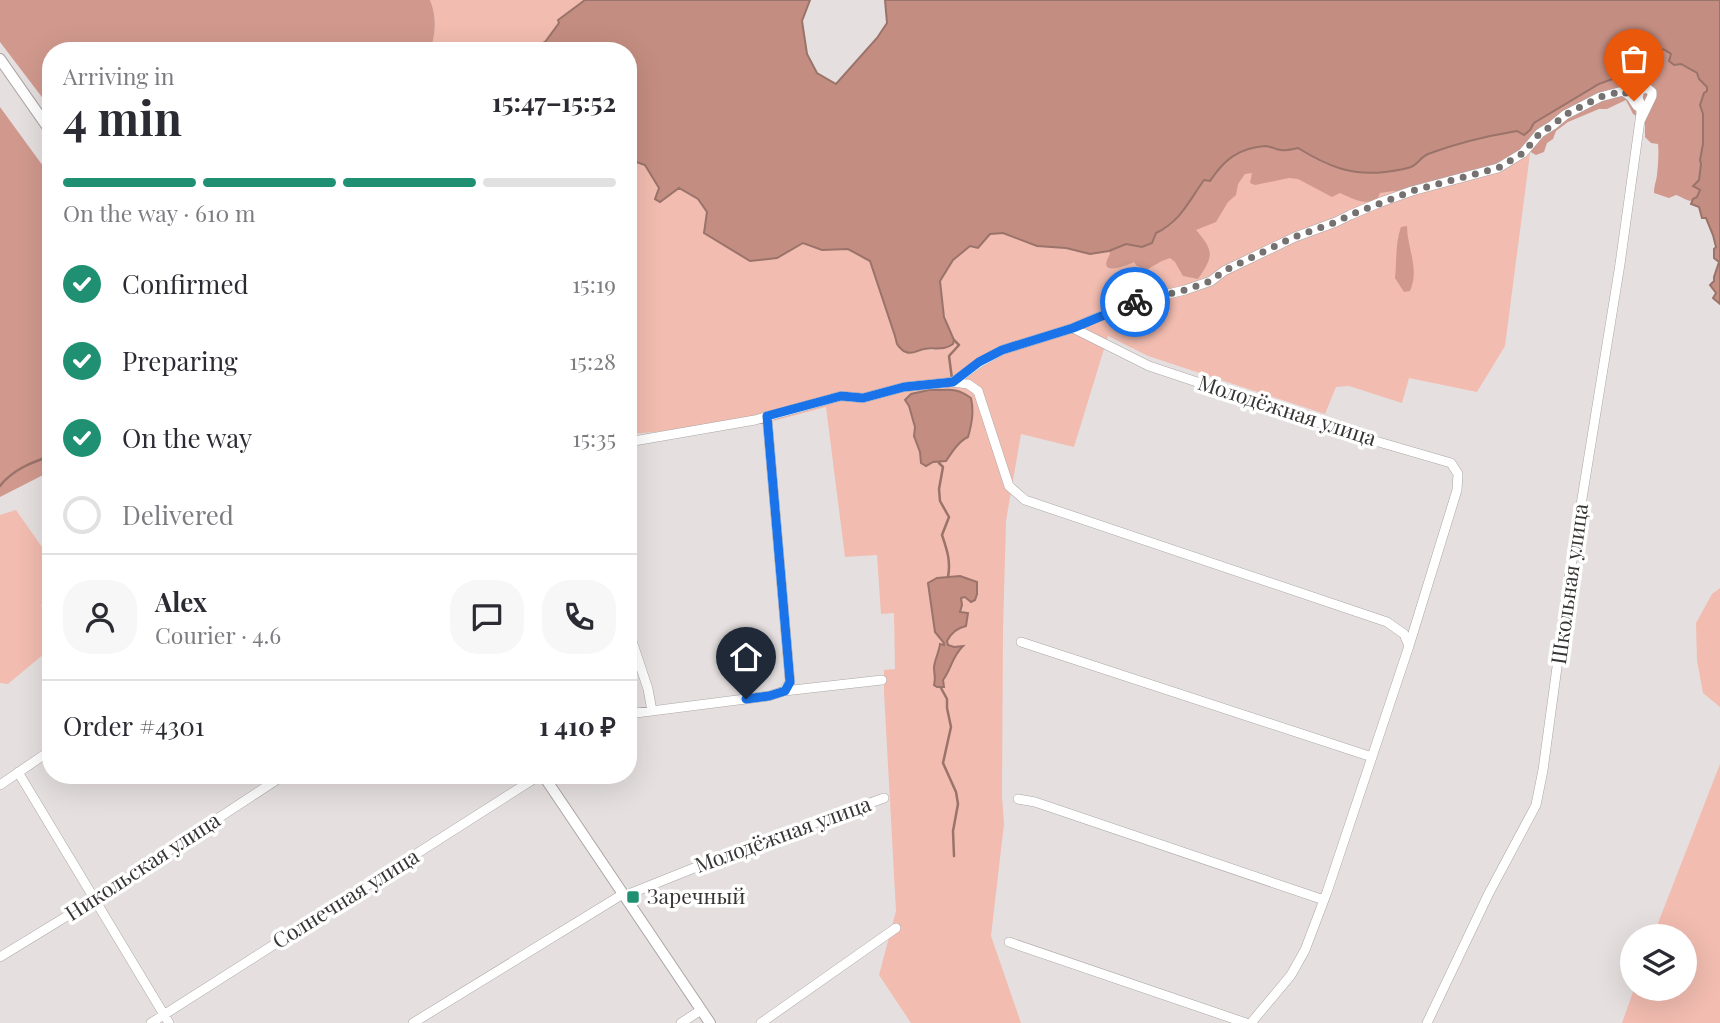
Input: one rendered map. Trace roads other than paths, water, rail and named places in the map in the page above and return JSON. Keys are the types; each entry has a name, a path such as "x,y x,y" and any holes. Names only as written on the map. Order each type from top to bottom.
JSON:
{"street":[{"path":"0,59 42,119"},
{"name":"Школьная улица","path":"1073,328 1130,303 1211,281 1224,271 1294,237 1381,202 1498,168 1523,153 1540,133 1565,115 1600,97 1623,91 1637,105 1640,121 1620,264 1536,805 1489,893 1427,1023"},
{"path":"953,382 979,362 1002,350 1073,328"},
{"name":"Молодёжная улица","path":"1073,328 1149,366 1365,438 1451,463 1458,474 1457,490 1409,646 1324,900 1305,950 1291,975 1251,1023"},
{"path":"637,440 755,420 841,396 863,398 904,387 953,382 968,384 978,391 1009,485 1025,500 1387,622 1404,634 1409,646"},
{"path":"767,416 790,682 785,691"},
{"path":"1021,642 1372,757"},
{"path":"637,656 652,711"},
{"path":"637,713 881,680"},
{"path":"0,785 42,756"},
{"path":"18,772 167,1019"},
{"name":"Никольская улица","path":"0,957 95,900 270,784"},
{"name":"Солнечная улица","path":"151,1023 167,1019 528,784"},
{"path":"548,784 710,1023"},
{"name":"Молодёжная улица","path":"413,1023 624,895 884,798"},
{"path":"1018,799 1035,802 1324,900"},
{"path":"761,1023 896,928"},
{"path":"1009,942 1246,1023"},
{"path":"681,1023 701,1010"}],"waterway":[{"path":"952,379 949,356 959,345 954,340"},
{"path":"0,486 16,471 42,459"},
{"path":"939,463 943,467 940,501 949,517 942,535 949,561 948,577"},
{"path":"941,688 947,699 951,727 943,763 956,792 958,804 953,831 954,856"}],"place":[{"name":"Заречный","path":"633,897"}]}
